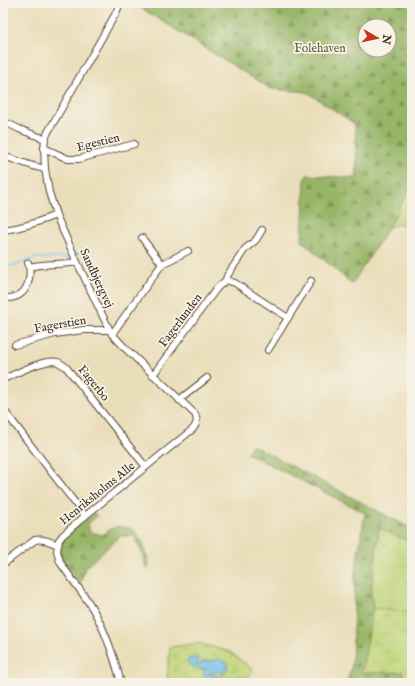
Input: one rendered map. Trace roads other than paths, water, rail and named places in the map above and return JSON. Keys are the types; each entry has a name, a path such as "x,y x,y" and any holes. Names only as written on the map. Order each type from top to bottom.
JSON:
{"street":[{"name":"Sandbjergvej","path":"120,3 116,13 45,139 45,169 48,192 56,215 77,262 111,332 153,375 195,414 197,422"},
{"path":"3,121 45,139"},
{"name":"Egestien","path":"44,148 68,159 79,159 134,144"},
{"path":"3,156 45,169"},
{"path":"3,230 33,224 56,215"},
{"name":"Fagerlunden","path":"153,375 217,288 226,280 227,276 245,249 256,240 262,230"},
{"path":"142,238 162,264"},
{"path":"111,332 162,264 188,251"},
{"path":"3,298 16,297 24,292 29,280 29,265 67,264 77,262"},
{"path":"226,280 235,283 288,318"},
{"path":"268,350 311,281"},
{"name":"Fagerstien","path":"15,345 54,334 83,330 111,332"},
{"name":"Fagerbo","path":"3,379 43,362 58,362 66,366 146,467"},
{"path":"179,400 207,378"},
{"path":"3,409 85,516"},
{"name":"Henriksholms Alle","path":"58,545 59,540 63,535 193,429 197,422"},
{"path":"3,564 35,540 39,539 58,545 58,556 60,562 89,603 98,619 117,668 121,683"}],"water":[{"path":"188,659 200,659 196,664 198,665 204,661 219,659 226,662 228,668 220,677 221,673 219,671 215,673 211,671 209,674 217,676 216,681 210,681 207,676 204,675 207,668 202,670 188,664"}],"waterway":[{"path":"76,255 83,251"},
{"path":"3,267 19,264 35,258 72,258"},
{"path":"242,677 244,683"}],"park label":[{"name":"Folehaven","path":"320,48"}]}
